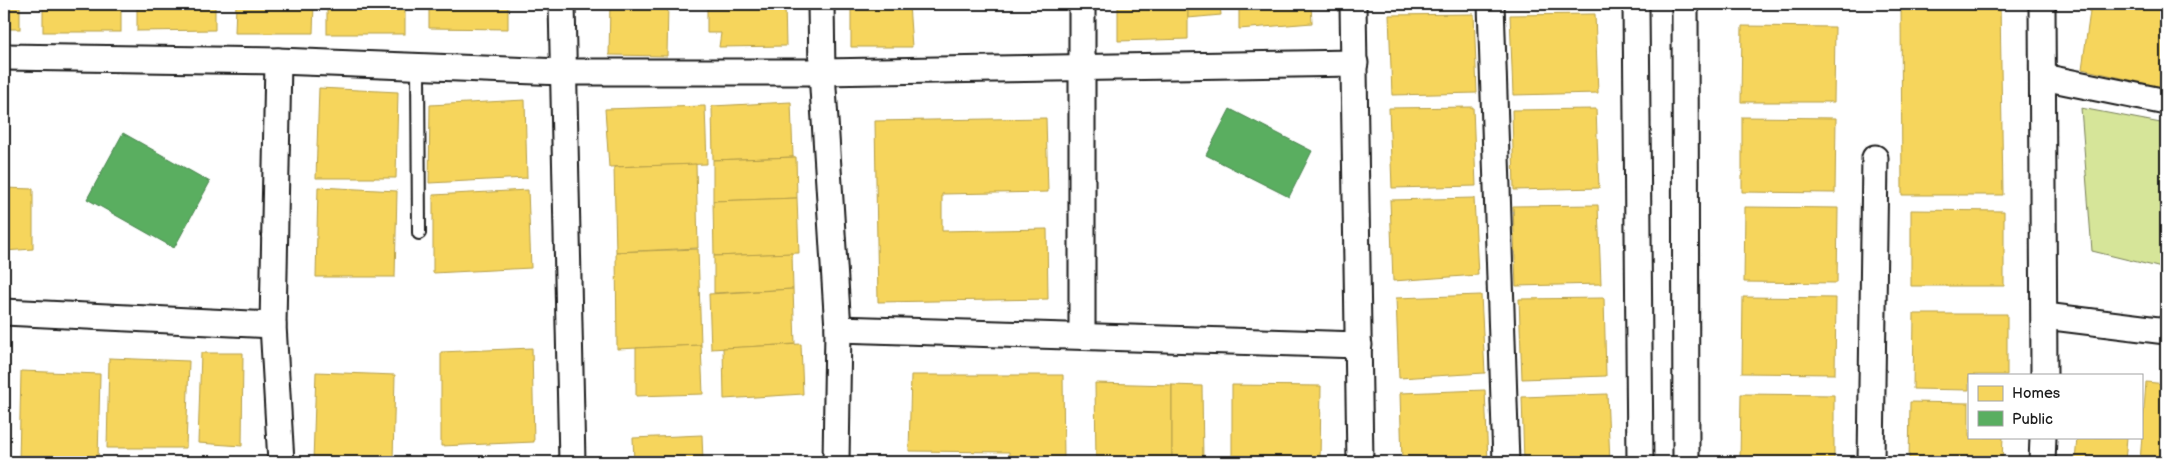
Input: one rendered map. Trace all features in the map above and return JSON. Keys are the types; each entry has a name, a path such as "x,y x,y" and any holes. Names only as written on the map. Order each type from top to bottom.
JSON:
{"street":[{"path":"562,4 572,462"},
{"path":"820,4 822,72 838,328 836,462"},
{"path":"1082,4 1082,336"},
{"path":"1353,4 1360,462"},
{"path":"1491,4 1506,462"},
{"path":"1636,4 1640,462"},
{"path":"1685,4 1686,462"},
{"path":"2042,4 2044,374"},
{"path":"4,57 278,61 563,72 822,72 1355,63"},
{"path":"278,61 273,325 281,462"},
{"path":"2043,77 2166,102"},
{"path":"1871,462 1875,158"},
{"path":"4,312 273,325"},
{"path":"2045,316 2166,331"},
{"path":"838,328 1359,345"},
{"path":"2042,462 2043,438"}],"lane":[{"path":"418,67 419,233"}],"green space":[{"path":"2081,108 2166,124 2166,269 2092,251"}],"building: Homes":[{"path":"4,4 20,4 20,29 4,29"},
{"path":"43,4 121,4 121,32 43,32"},
{"path":"137,4 215,4 215,30 137,31"},
{"path":"236,4 314,4 313,33 235,33"},
{"path":"327,4 405,4 405,34 327,34"},
{"path":"429,4 508,4 508,29 429,28"},
{"path":"610,4 668,4 667,56 609,55"},
{"path":"707,4 785,4 786,46 719,47 721,33 707,33"},
{"path":"851,4 909,4 912,47 851,47"},
{"path":"1118,4 1188,4 1188,39 1118,41"},
{"path":"1188,4 1220,4 1221,15 1188,18"},
{"path":"1239,4 1311,4 1312,23 1239,29"},
{"path":"1901,4 2000,4 2003,195 1902,195"},
{"path":"2091,4 2166,4 2166,88 2082,69"},
{"path":"1474,14 1477,93 1392,95 1389,15"},
{"path":"1595,14 1598,93 1513,95 1510,15"},
{"path":"1742,26 1835,27 1834,102 1741,102"},
{"path":"319,88 398,92 396,178 316,178"},
{"path":"525,100 527,178 429,183 430,105"},
{"path":"791,102 793,157 713,160 712,106"},
{"path":"705,106 707,164 609,167 605,109"},
{"path":"1473,107 1476,186 1392,188 1389,108"},
{"path":"1596,109 1599,188 1514,190 1512,110"},
{"path":"1742,117 1836,118 1835,193 1742,192"},
{"path":"1046,118 1048,192 942,194 942,231 1047,229 1048,299 878,302 875,121"},
{"path":"796,157 797,198 713,201 713,160"},
{"path":"696,164 698,248 616,252 614,167"},
{"path":"318,187 397,191 395,277 316,277"},
{"path":"4,188 33,189 33,249 4,251"},
{"path":"528,190 531,268 433,273 433,195"},
{"path":"797,198 799,253 714,256 713,201"},
{"path":"1474,198 1478,275 1393,281 1390,200"},
{"path":"1598,205 1601,284 1516,286 1513,206"},
{"path":"1745,207 1838,208 1837,283 1744,282"},
{"path":"1911,210 2004,211 2004,286 1911,286"},
{"path":"698,249 701,345 617,349 616,252"},
{"path":"792,253 793,289 714,293 714,256"},
{"path":"793,289 795,344 711,349 709,294"},
{"path":"1481,295 1485,373 1399,378 1396,298"},
{"path":"1743,297 1836,298 1835,374 1742,373"},
{"path":"1604,298 1606,376 1522,379 1519,299"},
{"path":"1914,314 2007,314 2007,374 1968,374 1968,390 1913,389"},
{"path":"801,344 803,394 724,399 723,348"},
{"path":"701,345 703,394 636,396 636,348"},
{"path":"532,348 534,442 441,446 441,352"},
{"path":"201,353 243,353 242,446 198,443"},
{"path":"109,358 189,361 186,448 107,448"},
{"path":"4,361 8,361 5,447 4,447"},
{"path":"21,371 100,374 98,461 19,461"},
{"path":"316,372 395,375 393,461 313,461"},
{"path":"911,375 1063,375 1064,462 1009,462 1009,452 909,451"},
{"path":"2146,382 2166,384 2166,462 2140,462"},
{"path":"1095,383 1172,385 1172,462 1096,462"},
{"path":"1172,385 1202,386 1203,462 1172,462"},
{"path":"1232,385 1321,386 1320,462 1232,462"},
{"path":"1485,390 1488,462 1402,462 1400,393"},
{"path":"1607,394 1610,462 1524,462 1522,397"},
{"path":"1741,394 1834,395 1834,462 1740,462"},
{"path":"1910,402 1968,403 1968,438 2003,438 2002,462 1909,462"},
{"path":"702,435 703,462 634,462 633,438"},
{"path":"2077,438 2127,438 2125,462 2075,462"}],"building: Public":[{"path":"1230,109 1312,151 1289,197 1206,155"},
{"path":"123,133 210,182 174,248 87,199"}]}
